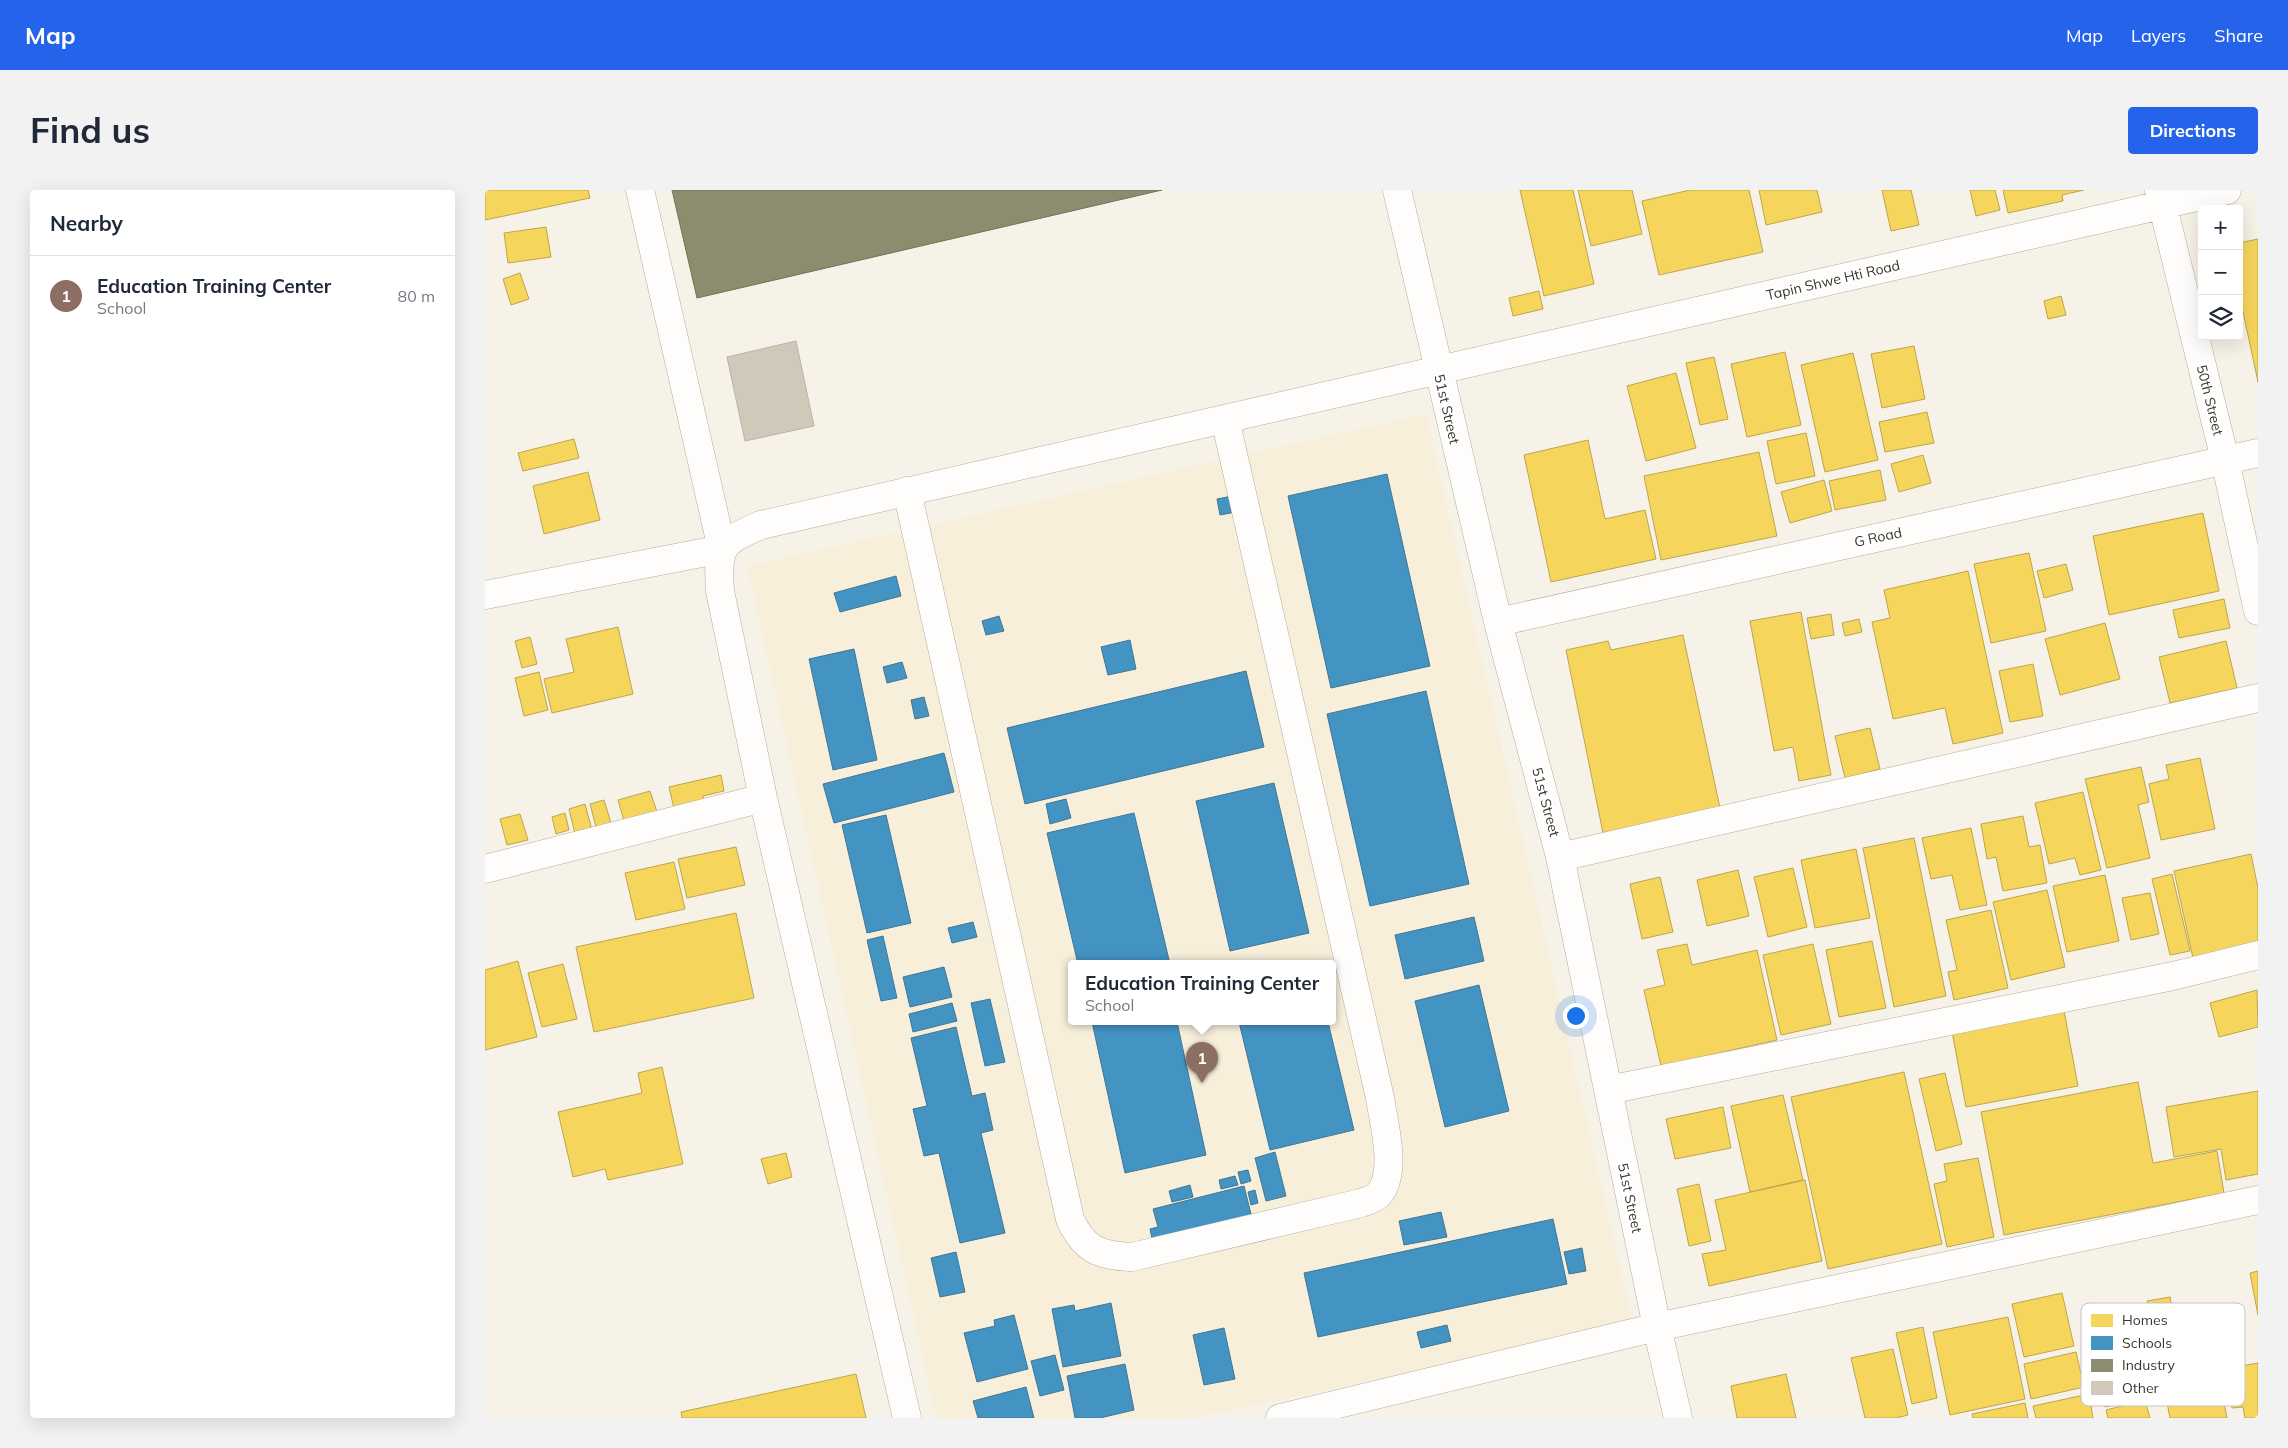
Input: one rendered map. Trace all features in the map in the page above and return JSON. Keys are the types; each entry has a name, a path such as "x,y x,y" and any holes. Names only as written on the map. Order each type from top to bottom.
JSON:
{"street":[{"path":"640,190 722,549 719,569 721,591 763,798 907,1418"},
{"name":"51st Street","path":"1397,190 1498,622 1560,857 1657,1327 1678,1418"},
{"name":"Tapin Shwe Hti Road","path":"722,549 734,537 761,525 1438,370 2161,198 2227,190"},
{"name":"50th Street","path":"2161,198 2225,460 2258,611"},
{"path":"907,491 1070,1219 1078,1236 1091,1247 1111,1256 1133,1257 1361,1203 1378,1196 1387,1181 1389,1162 1380,1098 1225,419"},
{"name":"G Road","path":"1498,622 2258,453"},
{"path":"485,595 722,549"},
{"path":"1560,857 2258,698"},
{"path":"485,869 763,798"},
{"path":"1608,1090 2173,976 2258,955"},
{"path":"1280,1418 1657,1327 2258,1200"}],"shaded area":[{"path":"1426,414 1633,1325 1194,1418 936,1418 747,566"}],"building: Homes":[{"path":"485,190 588,190 590,198 485,220"},
{"path":"1520,190 1573,190 1594,284 1544,296"},
{"path":"1578,190 1632,190 1642,234 1591,246"},
{"path":"1690,190 1749,190 1763,252 1659,275 1642,201"},
{"path":"1759,190 1817,190 1822,212 1766,225"},
{"path":"1882,190 1911,190 1919,225 1891,231"},
{"path":"1970,190 1995,190 2000,210 1976,216"},
{"path":"2003,190 2084,190 2062,195 2063,201 2008,213"},
{"path":"546,227 551,257 508,263 504,233"},
{"path":"2258,239 2258,382 2243,312 2243,242"},
{"path":"520,273 529,299 511,305 503,279"},
{"path":"1539,291 1543,309 1513,316 1509,298"},
{"path":"2061,296 2066,315 2048,319 2044,301"},
{"path":"1914,346 1925,399 1882,408 1871,354"},
{"path":"1785,352 1801,425 1747,437 1731,364"},
{"path":"1853,353 1878,460 1825,472 1801,365"},
{"path":"1714,357 1728,419 1700,425 1686,363"},
{"path":"1676,373 1696,448 1646,461 1627,386"},
{"path":"1927,412 1934,443 1885,452 1879,422"},
{"path":"1806,433 1815,476 1776,484 1767,441"},
{"path":"574,439 579,458 523,471 518,453"},
{"path":"1588,440 1605,519 1645,510 1656,559 1551,582 1524,455"},
{"path":"1759,452 1777,536 1661,560 1644,476"},
{"path":"1923,455 1931,483 1899,492 1891,464"},
{"path":"1880,470 1886,500 1835,510 1829,481"},
{"path":"588,472 600,520 544,534 533,486"},
{"path":"1824,480 1832,511 1790,523 1781,492"},
{"path":"2203,513 2219,591 2109,615 2093,536"},
{"path":"2029,553 2046,631 1991,643 1974,564"},
{"path":"2066,564 2073,590 2044,598 2037,571"},
{"path":"1968,571 2003,733 1953,744 1945,708 1893,719 1872,622 1890,618 1884,590"},
{"path":"2224,599 2230,628 2179,638 2173,610"},
{"path":"1801,612 1831,775 1799,781 1793,747 1774,751 1750,621"},
{"path":"1831,614 1834,635 1811,639 1807,618"},
{"path":"1859,619 1862,632 1845,636 1842,623"},
{"path":"2105,623 2120,679 2060,695 2045,639"},
{"path":"618,627 633,694 552,713 544,679 574,672 566,639"},
{"path":"1683,635 1720,808 1603,833 1566,650 1608,641 1611,650"},
{"path":"530,637 537,664 522,668 515,641"},
{"path":"2226,641 2237,688 2170,703 2159,657"},
{"path":"2033,664 2043,716 2010,722 1999,671"},
{"path":"539,672 548,710 524,716 515,678"},
{"path":"1870,728 1880,769 1845,778 1835,736"},
{"path":"2200,758 2215,829 2161,840 2149,784 2169,779 2166,765"},
{"path":"2141,767 2149,802 2138,805 2150,858 2107,868 2085,779"},
{"path":"721,775 724,791 703,796 706,806 675,813 669,787"},
{"path":"650,791 657,812 624,821 618,800"},
{"path":"2083,792 2101,870 2080,875 2075,858 2049,864 2035,803"},
{"path":"604,800 611,823 596,827 590,804"},
{"path":"585,804 592,830 575,834 569,809"},
{"path":"565,813 569,830 556,834 552,817"},
{"path":"520,814 528,840 507,845 500,819"},
{"path":"2023,816 2029,847 2040,845 2047,883 2003,891 1996,857 1987,859 1981,824"},
{"path":"1971,828 1987,905 1960,910 1952,875 1931,879 1922,838"},
{"path":"1914,838 1946,996 1894,1007 1863,848"},
{"path":"736,847 745,885 687,898 678,859"},
{"path":"1856,849 1870,918 1815,928 1801,860"},
{"path":"2251,854 2258,888 2258,944 2193,958 2174,871"},
{"path":"674,862 685,909 636,920 625,873"},
{"path":"1793,868 1807,927 1768,937 1754,877"},
{"path":"1738,870 1749,916 1707,926 1697,880"},
{"path":"2172,874 2190,951 2170,955 2152,879"},
{"path":"2105,875 2119,941 2067,952 2053,886"},
{"path":"1660,877 1673,932 1642,939 1630,884"},
{"path":"2047,890 2065,967 2011,980 1993,902"},
{"path":"2150,893 2159,934 2131,940 2122,898"},
{"path":"1991,910 2008,988 1954,1000 1948,972 1957,970 1946,920"},
{"path":"736,913 754,998 594,1032 576,947"},
{"path":"1872,941 1886,1008 1839,1017 1826,950"},
{"path":"1687,944 1692,965 1757,950 1777,1040 1661,1066 1644,990 1665,985 1657,950"},
{"path":"1813,944 1831,1024 1781,1035 1763,955"},
{"path":"518,961 537,1037 485,1050 485,970"},
{"path":"563,964 577,1019 542,1027 528,973"},
{"path":"2257,990 2258,1027 2219,1037 2210,1003"},
{"path":"2063,1005 2078,1086 1966,1107 1951,1026"},
{"path":"662,1067 683,1164 608,1180 605,1169 573,1177 558,1112 642,1093 638,1073"},
{"path":"1904,1072 1942,1244 1828,1269 1791,1097"},
{"path":"1945,1073 1962,1144 1936,1151 1919,1079"},
{"path":"2138,1082 2153,1163 2217,1151 2224,1193 2004,1235 1981,1112"},
{"path":"2258,1091 2258,1174 2226,1180 2221,1149 2174,1157 2166,1107"},
{"path":"1783,1095 1803,1180 1750,1192 1731,1106"},
{"path":"1723,1107 1731,1148 1675,1159 1666,1119"},
{"path":"786,1153 792,1177 768,1184 761,1159"},
{"path":"1978,1158 1994,1237 1947,1247 1934,1184 1947,1181 1944,1164"},
{"path":"1805,1180 1822,1261 1709,1286 1702,1254 1726,1250 1715,1200"},
{"path":"1699,1184 1711,1241 1689,1246 1677,1189"},
{"path":"2258,1271 2258,1315 2250,1273"},
{"path":"2062,1293 2074,1346 2024,1357 2012,1304"},
{"path":"2170,1297 2171,1303 2147,1303 2147,1301"},
{"path":"2008,1317 2025,1399 1950,1415 1933,1332"},
{"path":"1923,1327 1937,1398 1912,1404 1896,1333"},
{"path":"1893,1349 1908,1415 1896,1418 1865,1418 1851,1358"},
{"path":"2076,1352 2081,1374 2081,1388 2031,1399 2024,1364"},
{"path":"2258,1363 2258,1418 2245,1418 2243,1407 2232,1408 2232,1406 2245,1406 2245,1365"},
{"path":"856,1374 866,1418 682,1418 681,1412"},
{"path":"1786,1374 1796,1418 1737,1418 1731,1386"},
{"path":"2081,1396 2081,1406 2091,1406 2093,1418 2036,1418 2033,1406"},
{"path":"2025,1403 2028,1418 1973,1418 1972,1414"},
{"path":"2122,1406 2147,1406 2150,1418 2108,1418 2106,1410"},
{"path":"2168,1406 2225,1406 2227,1418 2170,1418"}],"building: Schools":[{"path":"1387,474 1430,666 1331,688 1288,496"},
{"path":"1232,496 1236,512 1220,515 1217,499"},
{"path":"896,576 901,596 840,612 834,593"},
{"path":"999,616 1004,631 986,635 982,621"},
{"path":"1130,640 1136,669 1108,675 1101,647"},
{"path":"854,649 877,760 833,770 809,659"},
{"path":"902,662 907,678 887,683 883,667"},
{"path":"1246,671 1264,747 1025,804 1007,728"},
{"path":"1426,691 1469,884 1370,906 1327,714"},
{"path":"924,697 929,716 915,719 911,700"},
{"path":"944,753 954,792 834,823 823,784"},
{"path":"1274,783 1309,933 1230,951 1196,801"},
{"path":"1066,799 1071,818 1050,824 1046,804"},
{"path":"1134,813 1169,960 1077,960 1047,833"},
{"path":"886,815 911,923 867,933 842,825"},
{"path":"1474,917 1484,961 1405,979 1395,935"},
{"path":"973,922 977,937 952,943 948,928"},
{"path":"883,936 897,998 881,1001 867,940"},
{"path":"944,967 952,997 910,1007 903,977"},
{"path":"1479,985 1509,1111 1445,1127 1415,1001"},
{"path":"990,999 1005,1062 985,1066 971,1003"},
{"path":"952,1003 957,1021 913,1032 909,1014"},
{"path":"1093,1025 1178,1025 1206,1155 1125,1173"},
{"path":"1240,1025 1329,1025 1354,1130 1270,1150"},
{"path":"956,1027 972,1096 985,1093 993,1130 981,1133 1005,1233 960,1243 939,1153 924,1156 913,1109 927,1106 911,1038"},
{"path":"1275,1152 1286,1196 1266,1201 1255,1158"},
{"path":"1248,1170 1251,1181 1241,1184 1238,1172"},
{"path":"1235,1176 1238,1185 1221,1189 1219,1180"},
{"path":"1190,1185 1193,1197 1172,1202 1169,1191"},
{"path":"1244,1186 1252,1218 1153,1243 1150,1229 1158,1227 1153,1209"},
{"path":"1255,1190 1258,1203 1251,1205 1248,1192"},
{"path":"1441,1212 1447,1237 1404,1245 1399,1221"},
{"path":"1553,1219 1567,1284 1318,1337 1304,1273"},
{"path":"1582,1248 1586,1271 1569,1274 1564,1252"},
{"path":"956,1252 965,1292 940,1297 931,1258"},
{"path":"1111,1303 1121,1356 1063,1367 1052,1309 1074,1305 1075,1311"},
{"path":"1014,1315 1028,1369 977,1382 964,1333 995,1326 994,1320"},
{"path":"1447,1325 1451,1341 1421,1348 1417,1332"},
{"path":"1224,1328 1235,1379 1204,1385 1193,1335"},
{"path":"1055,1355 1064,1390 1040,1396 1031,1361"},
{"path":"1125,1364 1134,1410 1100,1418 1075,1418 1067,1376"},
{"path":"1026,1387 1034,1418 978,1418 973,1401"}],"building: Industry":[{"path":"672,190 1162,190 697,298"}],"building: Other":[{"path":"796,341 814,426 745,441 727,357"}],"place":[{"name":"Education Training Center","path":"1202,1083"}]}
